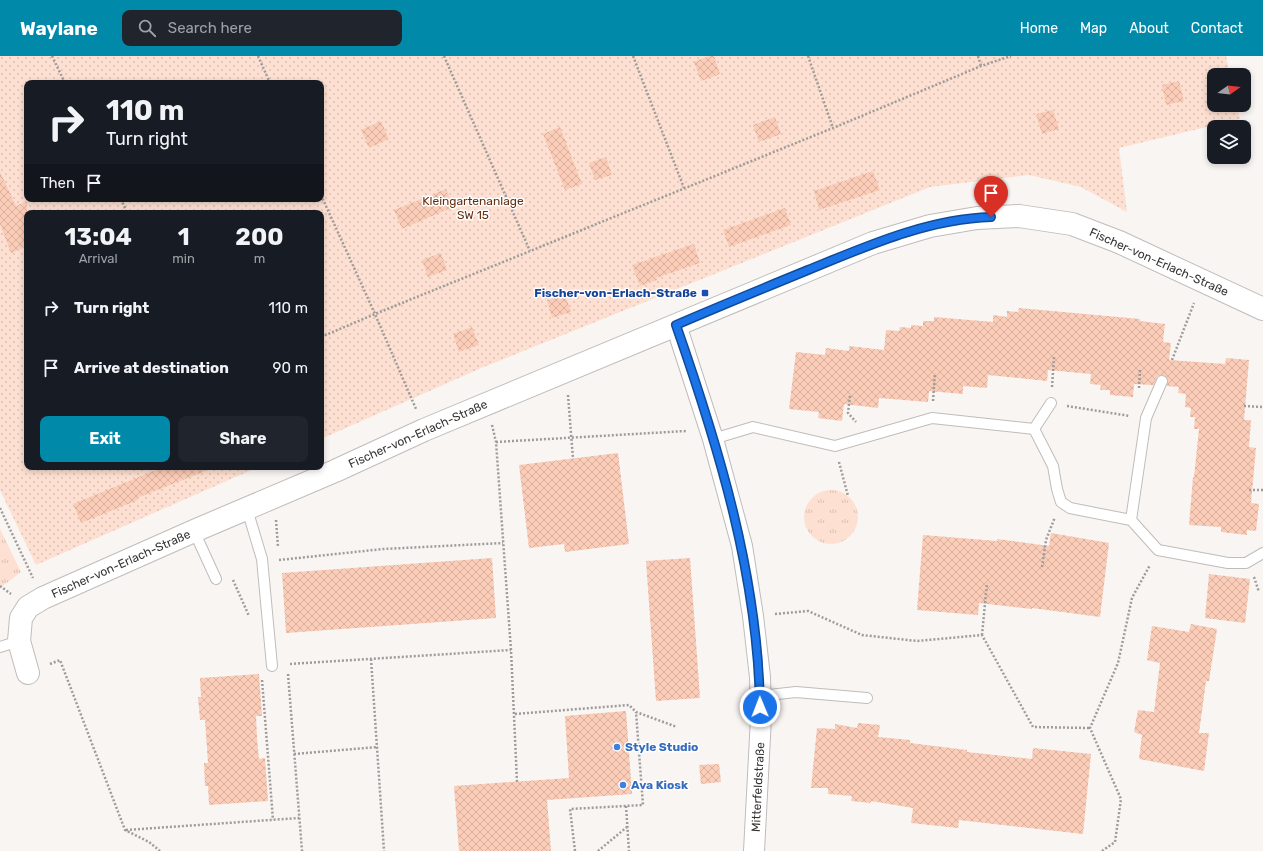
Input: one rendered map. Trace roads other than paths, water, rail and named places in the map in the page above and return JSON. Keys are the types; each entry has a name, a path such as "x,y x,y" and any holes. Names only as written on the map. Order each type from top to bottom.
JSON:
{"street":[{"name":"Fischer-von-Erlach-Straße","path":"10,644 22,618 35,602 486,404 873,243 930,226 977,218 1019,216 1072,224 1112,239 1263,309"},
{"name":"Mitterfeldstraße","path":"676,325 714,439 742,546 753,616 760,678 761,718 756,851"},
{"path":"10,644 28,673"}],"lane":[{"path":"1131,520 1146,418 1162,380"},
{"path":"1034,429 1051,403"},
{"path":"714,439 753,427 836,446 932,418 1034,429"},
{"path":"1034,429 1053,466 1061,502 1070,508 1131,520 1158,550 1228,563 1246,563 1263,553"},
{"path":"248,509 262,559 272,666"},
{"path":"194,531 216,579"},
{"path":"760,696 796,692 867,698"}],"place":[{"name":"Fischer-von-Erlach-Straße","path":"705,293"},
{"name":"Style Studio","path":"617,747"},
{"name":"Ava Kiosk","path":"623,785"}],"park label":[{"name":"Kleingartenanlage SW 15","path":"473,208"}]}
